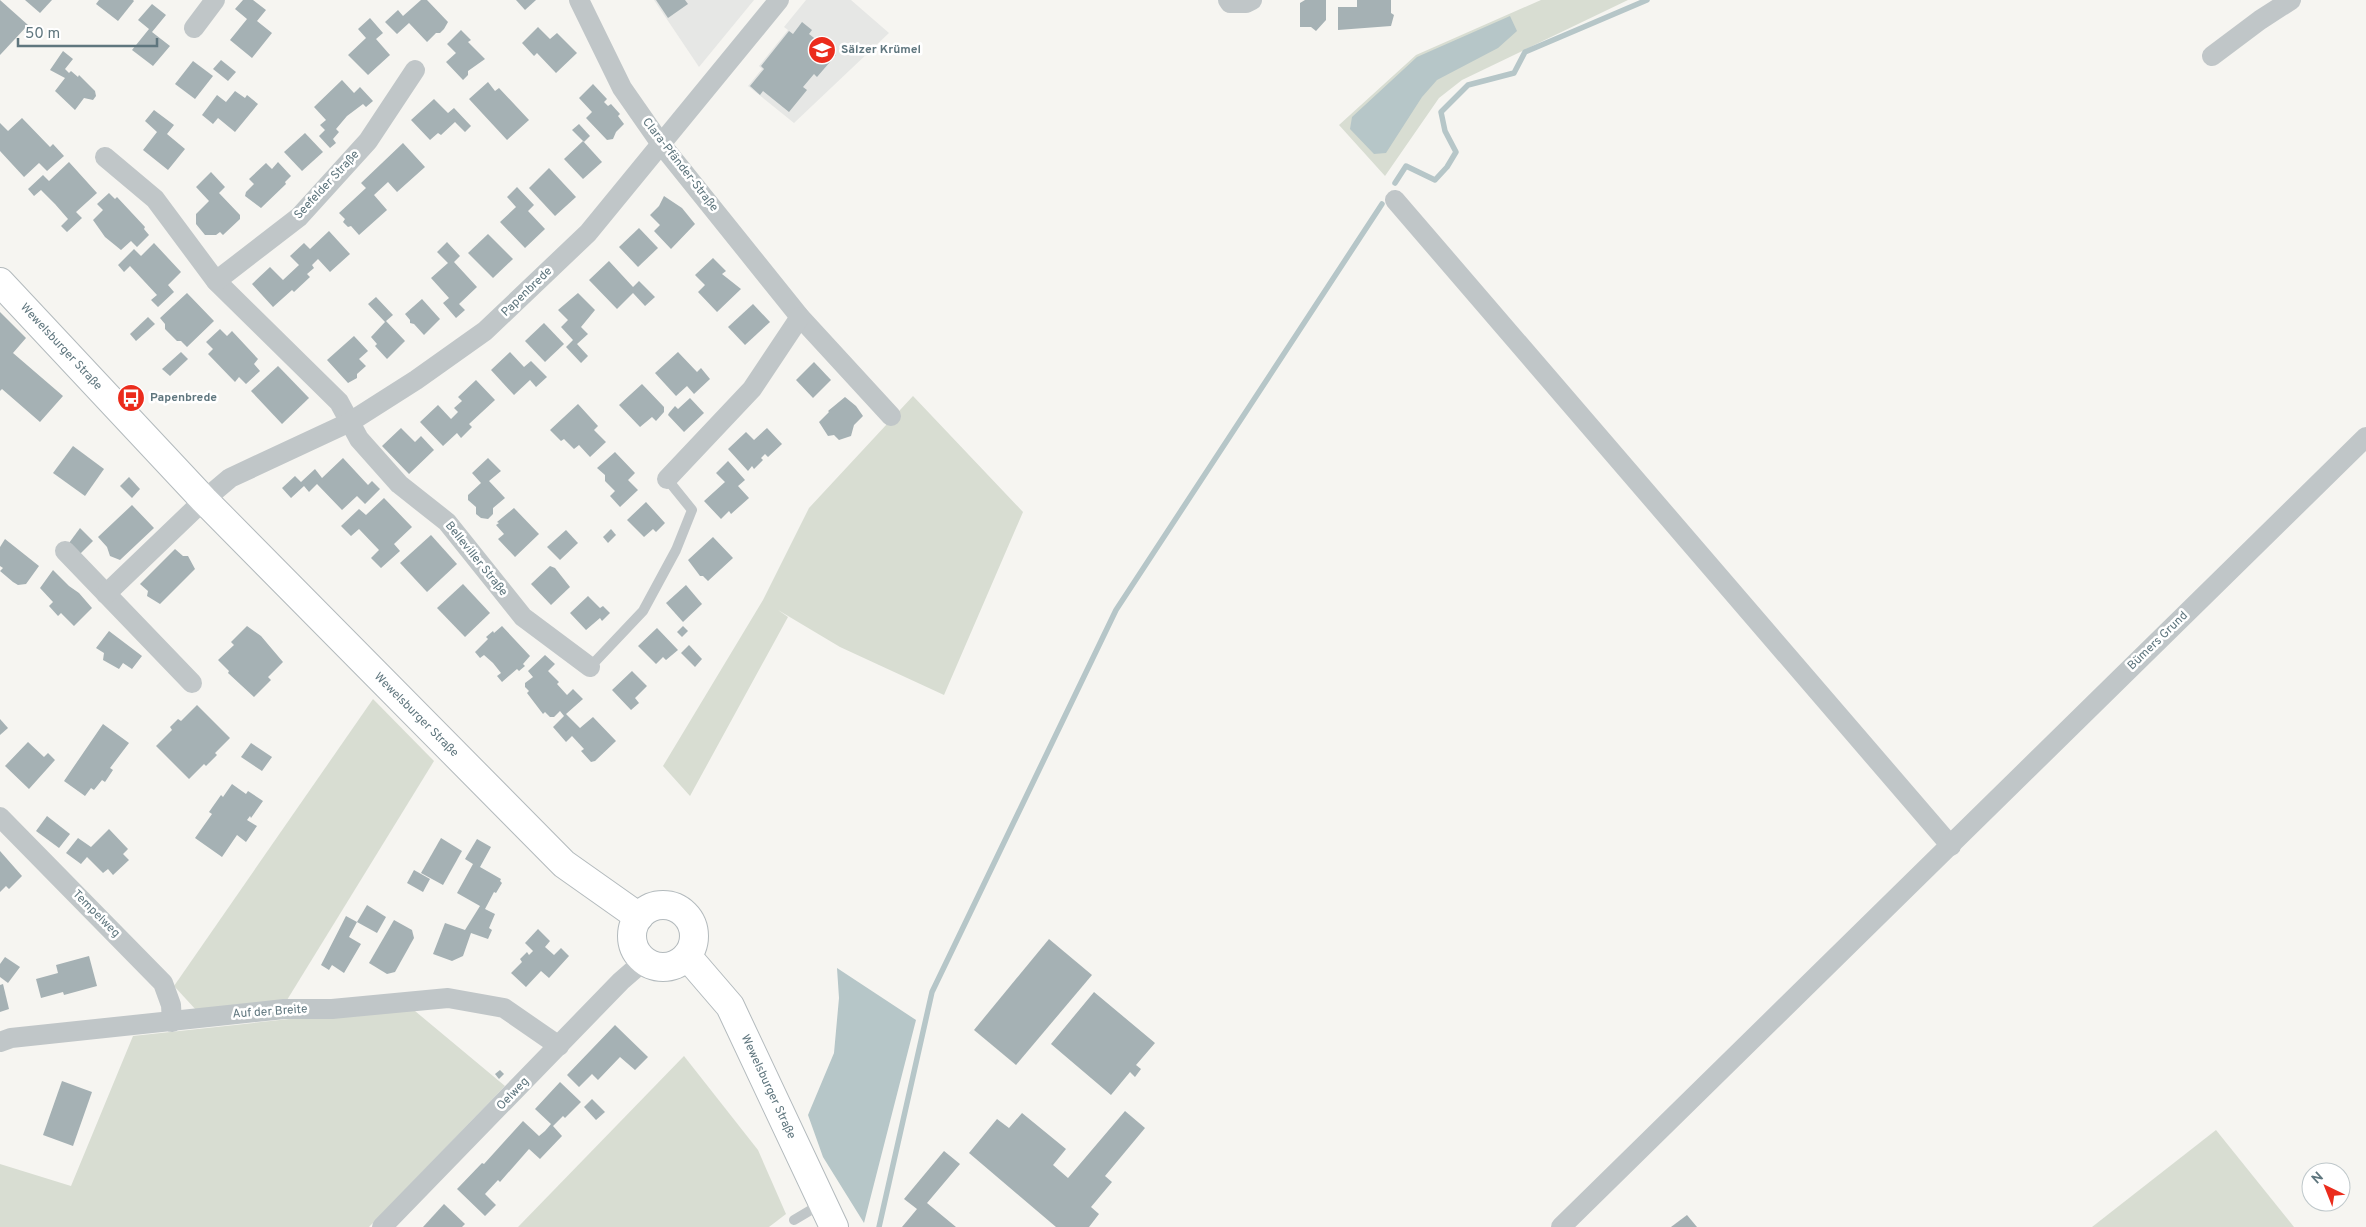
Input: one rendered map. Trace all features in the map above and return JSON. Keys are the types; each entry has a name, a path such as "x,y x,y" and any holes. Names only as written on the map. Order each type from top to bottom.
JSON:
{"main road":[{"name":"Wewelsburger Straße","path":"0,282 204,500 564,864 639,916"},
{"path":"662,905 673,906 686,914 693,928 694,943 687,956 672,966 658,967 644,961 633,944 633,926 639,916 645,910 662,905"},
{"name":"Wewelsburger Straße","path":"687,956 730,1006 834,1227"}],"street":[{"path":"194,28 215,0"},
{"name":"Clara-Pfänder-Straße","path":"579,0 622,88 661,144 800,317 891,416"},
{"name":"Papenbrede","path":"204,500 230,478 350,422 416,380 485,332 588,233 779,0"},
{"path":"1228,0 1230,3 1246,3 1252,0"},
{"path":"2212,56 2260,20 2292,0"},
{"name":"Seefelder Straße","path":"216,280 299,217 368,141 416,70"},
{"path":"105,157 155,199 216,280 340,402 350,422"},
{"path":"1395,200 1951,846"},
{"path":"667,479 752,390 800,317"},
{"name":"Belleviller Straße","path":"350,422 359,439 399,484 446,522 523,618 590,668"},
{"name":"Bümers Grund","path":"1561,1227 2366,437"},
{"path":"106,594 204,500"},
{"path":"65,551 192,682"},
{"name":"Tempelweg","path":"0,817 163,983 171,1005 172,1022"},
{"name":"Oelweg","path":"382,1227 622,980 644,961"},
{"name":"Auf der Breite","path":"0,1042 11,1038 284,1009 332,1009 448,998 504,1008 559,1046"}],"lane":[{"path":"590,668 643,611 676,550 692,510 667,479"},
{"path":"794,1220 822,1203"}],"shaded area":[{"path":"654,0 754,0 699,67"},
{"name":"Sälzer Krümel","path":"806,0 851,0 889,33 794,123 748,86 762,69 759,66 788,30 784,27"},
{"path":"1541,0 1628,0 1462,80 1439,98 1385,176 1339,125 1416,55"},
{"path":"1510,16 1517,31 1498,48 1437,80 1422,97 1386,153 1374,154 1350,129 1352,117 1417,57"},
{"path":"913,396 1023,512 944,695 840,647 778,610 788,617 690,796 663,766 763,600 809,508"},
{"path":"373,699 434,761 287,1000 197,1011 174,986"},
{"path":"837,968 916,1020 864,1223 823,1157 808,1115 834,1053 839,998"},
{"path":"409,1006 505,1086 369,1227 0,1227 0,1164 71,1186 133,1036"},
{"path":"684,1056 758,1150 786,1214 769,1227 518,1227"},
{"path":"2216,1130 2294,1227 2092,1227"}],"building":[{"path":"0,0 28,25 0,55"},
{"path":"25,0 52,0 40,13"},
{"path":"99,0 134,1 118,21 96,4"},
{"path":"243,0 253,0 266,10 257,21 272,33 252,58 230,40 247,19 235,9"},
{"path":"421,0 427,0 448,22 440,33 436,33 427,42 409,23 397,34 385,22 398,10 403,16"},
{"path":"516,0 536,0 525,10"},
{"path":"656,0 685,0 688,4 668,18"},
{"path":"1305,0 1326,0 1326,20 1316,31 1311,27 1300,27 1300,3"},
{"path":"1357,0 1391,0 1391,13 1394,15 1391,26 1338,30 1338,7 1357,7"},
{"path":"152,4 166,15 152,32 170,46 153,66 132,50 149,29 138,20"},
{"path":"370,18 383,33 376,39 390,55 368,75 348,55 366,38 358,29"},
{"name":"Sälzer Krümel","path":"802,22 812,30 809,34 836,55 817,77 814,74 803,87 807,90 789,112 763,91 760,95 750,86 764,69 761,66 789,31 793,34"},
{"path":"538,27 550,39 557,33 577,53 556,73 537,53 534,56 522,43"},
{"path":"461,30 471,40 468,42 485,59 468,71 468,75 463,80 446,62 456,53 447,44"},
{"path":"63,51 73,59 65,69 78,77 79,75 95,91 96,96 93,100 84,98 75,110 55,91 65,78 50,70"},
{"path":"221,60 236,72 228,81 213,69"},
{"path":"193,61 213,76 195,99 175,84"},
{"path":"342,80 354,93 360,87 373,101 366,107 363,104 347,116 336,129 339,132 333,139 336,143 330,148 319,136 325,130 320,125 326,120 314,107"},
{"path":"488,82 495,91 499,88 529,120 507,140 469,99"},
{"path":"593,84 607,99 604,102 608,106 611,104 620,114 618,116 624,124 616,132 613,139 607,140 586,118 592,112 579,98"},
{"path":"235,91 245,98 247,95 258,104 235,132 218,118 213,124 202,115 217,95 226,102"},
{"path":"434,99 448,113 454,108 471,126 465,132 455,122 441,135 438,133 430,140 411,120"},
{"path":"154,110 174,125 167,134 185,149 168,170 143,150 157,132 145,121"},
{"path":"22,118 50,147 53,144 64,156 47,171 39,163 24,177 0,151 0,123 8,131"},
{"path":"579,124 590,136 584,142 572,130"},
{"path":"305,133 323,152 302,171 284,152"},
{"path":"583,141 602,162 583,179 564,159"},
{"path":"403,143 425,167 397,192 388,182 374,195 387,210 359,235 351,226 348,227 343,222 345,219 339,213 366,188 361,183"},
{"path":"69,162 97,193 76,212 82,218 67,232 61,226 68,219 55,204 41,190 34,196 28,189 43,175 49,181"},
{"path":"278,162 291,176 285,182 286,184 261,208 245,196 246,192 254,184 249,179 266,163 272,169"},
{"path":"549,168 576,197 555,216 529,188"},
{"path":"211,172 225,187 219,193 240,215 240,219 223,235 220,232 216,235 205,235 196,224 196,214 209,201 196,187"},
{"path":"517,187 534,205 528,211 545,229 525,248 500,222 516,207 507,197"},
{"path":"109,193 115,199 117,197 145,227 144,229 149,235 137,247 131,241 121,250 105,237 93,220 103,210 97,204"},
{"path":"664,196 682,208 695,224 671,249 654,231 660,225 650,215 659,206"},
{"path":"639,228 658,248 638,267 619,247"},
{"path":"329,231 350,254 330,272 318,259 312,265 314,268 307,274 310,277 294,292 292,290 273,307 252,284 270,267 283,280 299,265 290,256 304,243 310,249"},
{"path":"488,234 513,259 493,278 468,253"},
{"path":"447,242 460,256 454,262 477,287 459,304 465,310 456,318 443,303 449,298 431,278 448,263 437,252"},
{"path":"154,243 181,272 168,285 174,292 158,307 151,300 157,295 130,266 124,272 118,265 134,249 141,256"},
{"path":"713,258 726,271 722,274 741,289 717,312 698,292 705,285 695,275"},
{"path":"609,261 633,287 639,281 655,297 645,306 633,293 617,309 589,280"},
{"path":"187,293 214,321 187,347 181,341 177,341 165,329 165,324 160,318"},
{"path":"578,293 595,310 581,327 588,334 577,344 588,356 581,363 566,347 573,340 561,327 568,320 558,310"},
{"path":"376,297 393,315 386,321 405,341 387,359 375,346 377,344 371,337 385,322 368,304"},
{"path":"422,299 440,319 424,335 414,324 410,323 405,314"},
{"path":"753,304 770,322 745,345 728,327"},
{"path":"0,312 26,338 13,353 63,396 40,422 2,389 0,391"},
{"path":"148,317 155,324 136,341 130,334"},
{"path":"544,323 564,344 545,362 525,341"},
{"path":"220,329 227,336 232,331 258,359 254,364 260,371 246,384 239,377 235,382 208,354 213,349 206,342"},
{"path":"354,336 368,351 359,359 366,366 357,374 357,378 348,383 327,360"},
{"path":"181,352 188,359 170,376 162,369"},
{"path":"510,352 524,367 531,361 547,377 536,387 530,380 514,395 491,370"},
{"path":"678,352 697,372 701,368 710,379 694,394 687,386 676,396 655,373"},
{"path":"814,362 831,380 813,398 796,380"},
{"path":"278,366 309,398 282,424 251,391"},
{"path":"476,380 495,400 469,424 472,427 461,438 457,433 443,446 420,422 438,405 451,419 458,412 454,408 462,401 458,397"},
{"path":"642,384 664,407 664,412 656,421 652,417 640,427 619,405"},
{"path":"845,397 856,406 863,416 854,425 851,436 839,440 834,435 828,436 819,422 828,411"},
{"path":"690,398 704,413 684,432 668,415 675,406 678,409"},
{"path":"578,404 598,426 594,430 606,442 590,457 579,445 574,449 564,439 561,441 550,430"},
{"path":"401,428 415,442 421,436 434,450 409,474 382,446"},
{"path":"767,428 782,444 768,457 765,454 761,458 763,460 754,469 752,466 748,471 728,449 746,432 754,440"},
{"path":"73,446 104,469 85,496 53,473"},
{"path":"615,452 635,473 628,480 638,490 620,507 610,496 615,491 605,481 605,475 597,468"},
{"path":"343,458 368,485 372,481 380,489 365,504 357,496 342,510 317,484 309,492 304,486 291,498 282,488 295,476 301,482 315,469 322,478"},
{"path":"488,458 501,471 489,481 505,498 493,508 493,514 488,519 481,518 476,514 476,507 468,500 468,495 481,483 472,473"},
{"path":"728,461 745,480 738,486 749,498 731,514 729,511 721,519 704,501 725,482 716,473"},
{"path":"129,477 140,489 132,498 120,486"},
{"path":"384,498 412,527 394,544 400,551 381,568 371,558 379,550 359,529 351,536 341,526 359,509 366,515"},
{"path":"646,502 665,523 656,532 653,529 644,537 627,520"},
{"path":"132,505 154,528 120,560 110,556 107,547 98,537"},
{"path":"514,508 539,534 515,557 498,539 504,534 496,525"},
{"path":"80,528 93,541 80,554 69,543"},
{"path":"611,529 616,535 608,543 603,537"},
{"path":"566,530 578,543 560,560 547,547"},
{"path":"431,535 457,564 427,592 400,563"},
{"path":"713,537 733,558 708,581 703,576 700,576 688,560"},
{"path":"5,539 39,566 26,584 18,585 0,571 3,568 0,566 0,547"},
{"path":"175,549 183,556 188,556 195,569 160,604 147,596 148,591 140,584"},
{"path":"550,566 555,568 570,587 551,605 531,584"},
{"path":"53,570 79,593 92,608 74,626 61,613 58,616 49,606 53,602 40,588"},
{"path":"463,584 490,613 465,637 437,608"},
{"path":"686,585 702,604 683,622 666,603"},
{"path":"588,596 600,608 603,606 610,613 602,621 600,618 586,630 570,613"},
{"path":"247,626 261,636 283,662 268,677 271,680 254,697 228,673 229,671 218,660 234,645 231,642"},
{"path":"502,626 530,656 523,664 525,666 519,671 517,669 502,682 497,676 501,673 493,663 484,655 480,658 475,652 488,639 486,637"},
{"path":"683,626 688,631 682,637 677,632"},
{"path":"657,628 678,650 666,660 663,657 656,664 638,646"},
{"path":"109,631 142,656 132,669 123,663 119,669 103,660 104,653 96,648"},
{"path":"689,645 702,659 695,667 681,653"},
{"path":"545,655 555,664 548,671 559,682 557,684 567,695 573,689 583,699 566,714 580,728 593,717 616,741 595,761 591,762 581,751 584,749 572,736 566,742 553,727 564,716 560,711 554,717 550,717 545,712 543,714 527,693 529,691 525,687 525,683 533,677 528,671"},
{"path":"632,671 647,686 635,698 639,703 631,710 612,690"},
{"path":"197,705 230,738 215,753 217,755 206,766 204,764 189,779 156,746 172,730 170,727 178,719 181,721"},
{"path":"0,719 8,728 0,735"},
{"path":"103,724 129,743 110,768 113,770 105,782 102,780 94,790 91,788 85,796 64,781"},
{"path":"28,742 44,757 48,753 55,760 29,789 5,766"},
{"path":"251,743 272,757 262,771 241,757"},
{"path":"232,784 246,794 248,791 263,801 251,818 250,816 247,820 257,826 246,842 237,835 222,857 195,838 212,814 209,812 221,795 223,797"},
{"path":"47,816 70,834 59,848 36,831"},
{"path":"109,829 128,849 123,854 129,860 113,875 108,869 103,873 87,857 81,864 66,853 78,838 91,847"},
{"path":"441,838 462,851 443,885 421,873"},
{"path":"477,839 491,847 480,867 501,879 502,883 496,893 494,892 485,909 495,914 489,928 492,930 488,939 471,933 463,956 452,961 433,954 445,923 465,930 480,906 457,893 473,864 465,859"},
{"path":"0,851 22,876 9,889 6,886 0,892"},
{"path":"414,870 430,879 423,892 407,883"},
{"path":"367,905 386,917 377,933 357,922"},
{"path":"346,916 357,922 349,937 361,944 344,973 332,965 329,970 321,965"},
{"path":"394,920 412,930 414,938 395,972 387,974 369,963"},
{"path":"538,929 550,941 545,947 554,955 561,948 569,956 549,978 541,971 526,987 511,973 522,962 520,959 527,952 529,955 533,951 525,943"},
{"path":"1049,939 1092,975 1016,1065 974,1030"},
{"path":"89,956 97,986 64,995 63,992 41,998 36,979 58,973 56,965"},
{"path":"5,957 20,967 8,983 0,977 0,964"},
{"path":"3,984 9,1009 0,1012 0,985"},
{"path":"1094,992 1155,1043 1136,1065 1141,1069 1135,1077 1130,1072 1111,1095 1051,1044"},
{"path":"615,1025 648,1057 635,1070 620,1057 598,1080 592,1074 579,1087 567,1075"},
{"path":"500,1070 504,1074 499,1079 495,1074"},
{"path":"62,1081 92,1092 73,1146 43,1135"},
{"path":"560,1082 581,1102 565,1118 563,1116 553,1126 562,1136 540,1159 529,1149 500,1182 498,1180 485,1194 496,1205 485,1216 457,1189 482,1163 484,1164 523,1121 539,1136 545,1131 551,1124 535,1109"},
{"path":"592,1099 605,1112 596,1120 584,1107"},
{"path":"1125,1111 1145,1128 1105,1176 1112,1182 1091,1207 1099,1214 1089,1227 1056,1227 969,1153 997,1119 1009,1128 1022,1113 1066,1149 1053,1165 1068,1178"},
{"path":"944,1151 960,1164 927,1203 956,1227 902,1227 917,1209 904,1199"},
{"path":"444,1204 465,1224 462,1227 423,1227"},
{"path":"1687,1215 1697,1227 1671,1227"}],"waterway":[{"path":"1395,183 1406,166 1435,180 1447,167 1456,152 1445,131 1441,112 1468,85 1514,73 1525,52 1647,0"},
{"path":"879,1227 932,992 1116,610 1382,204"}],"place":[{"name":"Sälzer Krümel","path":"822,50"},
{"name":"Papenbrede","path":"131,398"}]}
